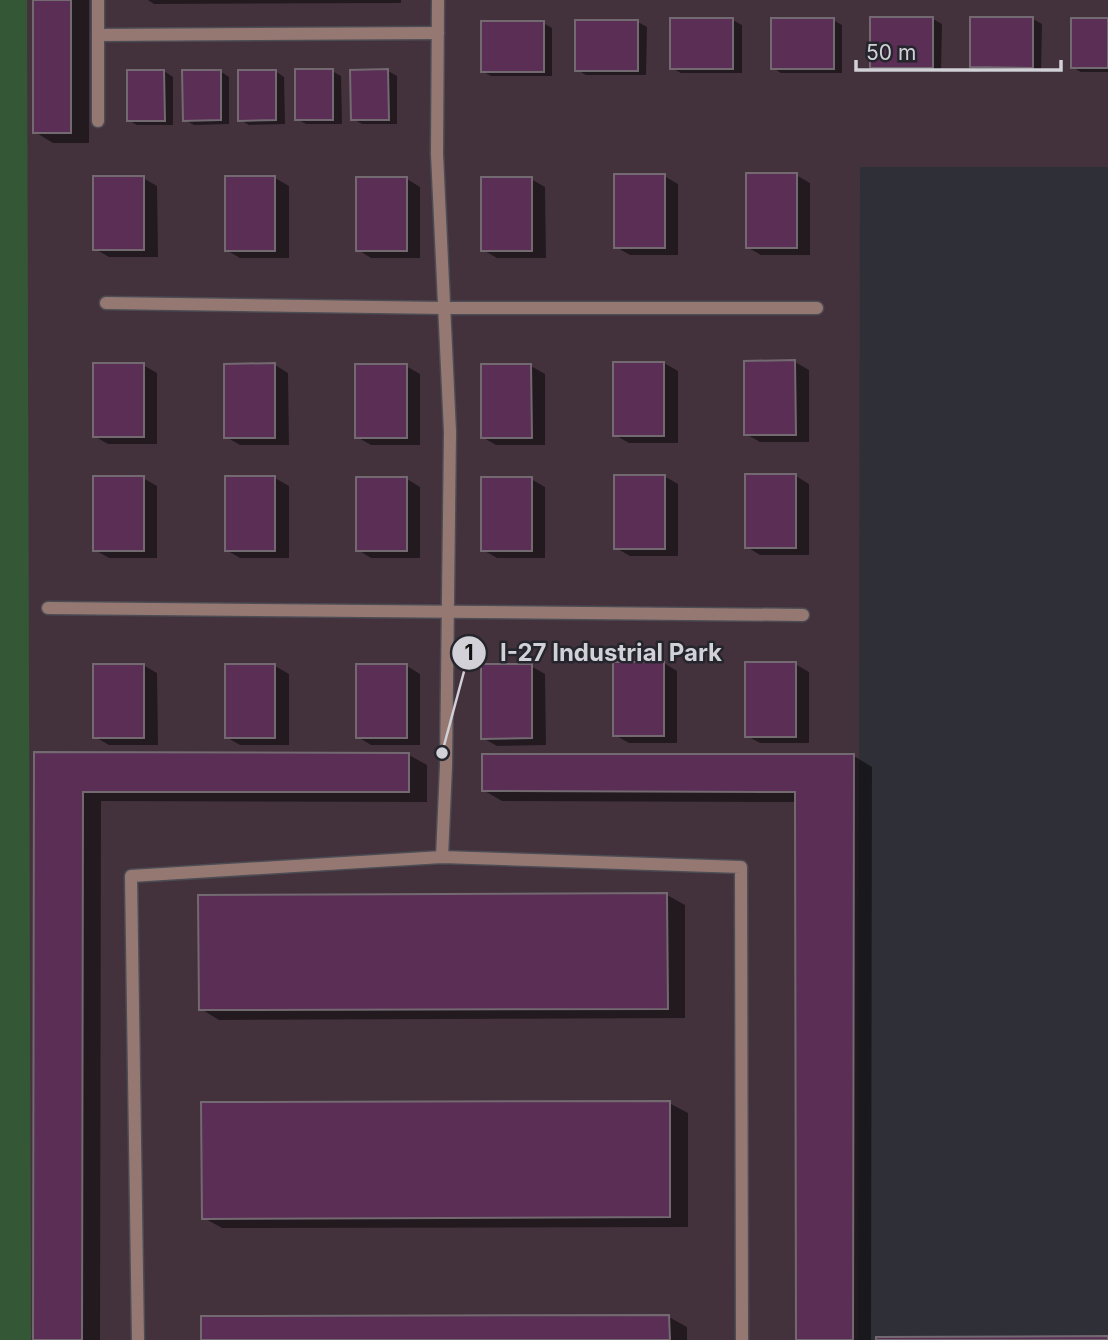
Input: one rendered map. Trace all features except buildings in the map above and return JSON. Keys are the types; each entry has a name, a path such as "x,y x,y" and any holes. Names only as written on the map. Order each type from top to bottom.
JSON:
{"lane":[{"path":"97,121 98,0"},
{"path":"438,0 437,154 450,432 446,766 442,857"},
{"path":"97,35 438,33"},
{"path":"106,303 444,308 817,308"},
{"path":"48,608 803,615"},
{"path":"138,1340 131,876 442,857 741,867 742,1340"}],"shaded area":[{"path":"24,0 1108,0 1108,167 860,167 858,1340 25,1340"}],"green space":[{"path":"0,0 27,0 31,1340 0,1340"}],"place":[{"name":"I-27 Industrial Park","path":"442,753"}]}
